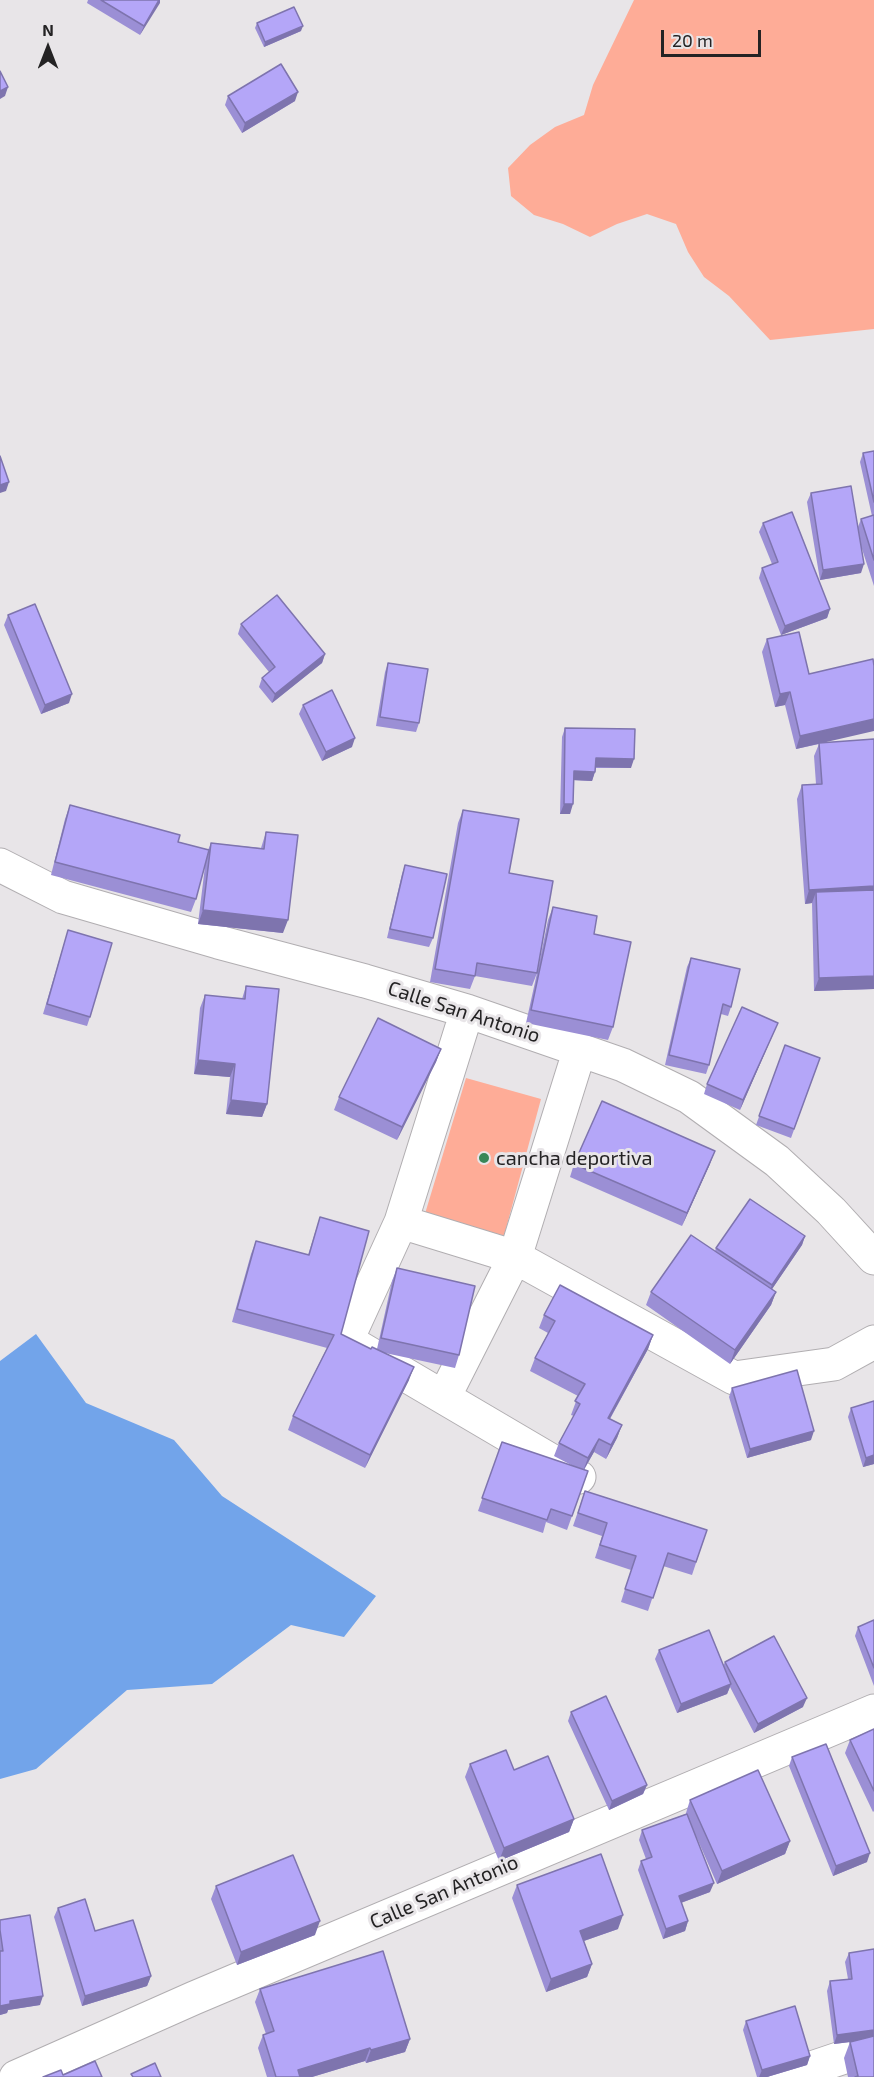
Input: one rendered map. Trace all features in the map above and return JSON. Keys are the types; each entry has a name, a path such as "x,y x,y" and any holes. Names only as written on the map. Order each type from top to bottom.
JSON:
{"street":[{"name":"Calle San Antonio","path":"0,865 63,897 467,1011 623,1065 689,1097 777,1161 831,1211 874,1258"},
{"path":"467,1011 401,1222 351,1331 351,1339 353,1344 579,1477"},
{"path":"444,1397 515,1257 580,1049"},
{"path":"401,1222 515,1257 734,1378 834,1364 874,1342"},
{"name":"Calle San Antonio","path":"16,2077 194,1998 874,1711"},
{"path":"784,2077 874,2047"}],"shaded area":[{"path":"634,0 874,0 874,329 770,340 729,296 704,277 688,252 676,224 647,214 617,224 590,237 563,224 534,215 511,196 508,168 530,145 555,127 584,115 593,85"},
{"name":"cancha deportiva","path":"466,1078 541,1099 504,1236 424,1217"}],"water":[{"path":"36,1334 86,1403 174,1440 222,1496 376,1596 344,1637 291,1625 212,1684 127,1690 36,1769 0,1779 0,1361"}],"building":[{"path":"101,0 159,0 144,26"},
{"path":"294,7 303,26 265,42 257,23"},
{"path":"281,64 298,92 245,123 228,96"},
{"path":"0,71 8,87 0,91"},
{"path":"874,451 874,502 863,453"},
{"path":"0,456 9,482 0,485"},
{"path":"851,486 864,564 823,570 811,493"},
{"path":"792,512 830,609 785,626 762,568 778,562 763,523"},
{"path":"874,515 874,560 861,519"},
{"path":"277,595 325,654 275,694 262,678 275,667 241,624"},
{"path":"35,604 72,694 45,705 8,615"},
{"path":"799,632 809,674 873,659 874,719 800,736 790,692 780,694 767,639"},
{"path":"388,663 428,669 419,723 380,717"},
{"path":"332,690 355,738 326,752 303,705"},
{"path":"565,728 635,729 634,759 596,758 595,772 574,771 573,804 564,804"},
{"path":"874,739 874,886 809,890 802,785 822,784 819,743"},
{"path":"70,805 180,835 178,842 209,850 196,899 55,862"},
{"path":"463,810 519,819 509,873 553,881 537,973 477,963 475,976 435,969"},
{"path":"266,832 298,835 288,920 203,910 211,843 264,849"},
{"path":"405,865 447,874 433,938 390,929"},
{"path":"874,890 874,976 819,978 816,892"},
{"path":"553,907 597,916 594,934 631,942 613,1027 531,1010"},
{"path":"68,930 112,943 90,1017 47,1004"},
{"path":"691,958 740,969 731,1007 723,1004 709,1065 669,1055"},
{"path":"246,986 279,989 267,1104 231,1100 235,1064 198,1060 205,995 245,999"},
{"path":"742,1007 778,1023 743,1100 707,1084"},
{"path":"378,1018 441,1049 402,1127 339,1097"},
{"path":"785,1045 820,1058 794,1129 759,1116"},
{"path":"602,1101 715,1151 687,1213 574,1164"},
{"path":"750,1199 805,1236 772,1285 716,1248"},
{"path":"320,1217 369,1231 341,1334 414,1367 370,1455 293,1416 334,1335 237,1309 256,1241 309,1255"},
{"path":"691,1235 776,1292 735,1350 651,1292"},
{"path":"397,1268 475,1286 459,1355 381,1338"},
{"path":"560,1285 653,1335 608,1418 622,1425 611,1445 599,1439 588,1458 559,1443 580,1404 575,1401 585,1384 535,1358 555,1321 544,1315"},
{"path":"797,1370 814,1431 750,1449 732,1388"},
{"path":"874,1401 874,1455 866,1458 851,1408"},
{"path":"502,1442 588,1471 572,1516 551,1509 547,1520 482,1498"},
{"path":"585,1491 707,1530 696,1562 668,1553 653,1598 625,1589 636,1556 600,1545 607,1523 578,1513"},
{"path":"874,1620 874,1668 858,1627"},
{"path":"709,1630 731,1684 681,1704 659,1650"},
{"path":"774,1636 807,1698 758,1724 725,1662"},
{"path":"606,1696 647,1785 612,1801 571,1712"},
{"path":"874,1729 874,1791 850,1740"},
{"path":"826,1744 870,1853 836,1866 792,1757"},
{"path":"506,1750 514,1770 548,1756 574,1819 504,1848 470,1764"},
{"path":"758,1770 790,1841 722,1871 690,1800"},
{"path":"687,1814 714,1883 679,1896 688,1921 666,1929 641,1861 652,1857 642,1830"},
{"path":"601,1854 623,1915 580,1931 592,1964 551,1979 517,1885"},
{"path":"293,1855 320,1921 241,1952 216,1886"},
{"path":"85,1899 95,1931 133,1920 151,1976 85,1996 58,1908"},
{"path":"30,1915 43,1996 10,2001 10,2004 0,2006 0,1951 3,1951 0,1920"},
{"path":"874,1949 874,2030 837,2035 830,1981 852,1979 849,1953"},
{"path":"383,1951 410,2039 371,2050 370,2048 298,2070 300,2077 276,2077 263,2035 274,2031 260,1989"},
{"path":"795,2006 810,2056 762,2070 746,2021"},
{"path":"874,2036 874,2077 855,2077 858,2076 850,2042"},
{"path":"95,2061 102,2077 43,2077 61,2070 63,2075"},
{"path":"155,2063 161,2077 133,2077 131,2074"}],"place":[{"name":"cancha deportiva","path":"484,1158"}]}
